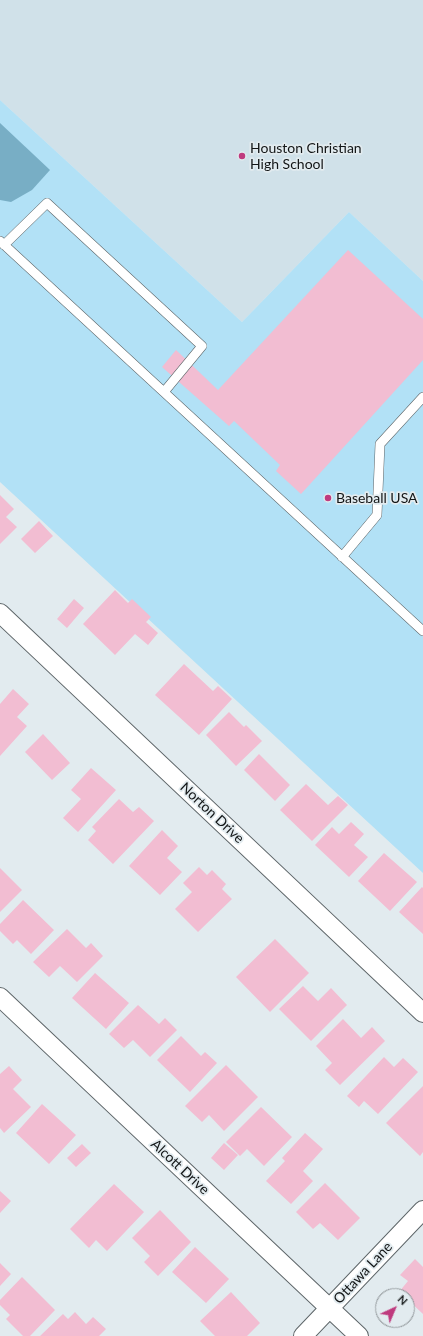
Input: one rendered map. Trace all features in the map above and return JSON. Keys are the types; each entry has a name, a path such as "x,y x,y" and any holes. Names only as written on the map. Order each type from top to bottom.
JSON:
{"street":[{"name":"Norton Drive","path":"0,613 423,1013"},
{"name":"Alcott Drive","path":"0,997 359,1336"},
{"name":"Ottawa Lane","path":"303,1336 423,1210"}],"lane":[{"path":"164,392 202,346 47,203 2,243 423,631"},
{"path":"342,557 377,515 380,444 423,397"}],"shaded area":[{"name":"Houston Christian High School","path":"0,0 423,0 423,281 349,212 242,322 0,100"},
{"path":"0,100 242,322 349,212 423,281 423,873 0,482"},
{"path":"0,123 50,170 32,190 11,202 0,200"}],"building":[{"path":"348,250 423,319 423,360 301,494 276,471 280,465 234,421 229,426 162,367 176,350 218,390"},
{"path":"0,495 14,509 6,517 17,527 0,544"},
{"path":"39,521 53,536 35,553 21,539"},
{"path":"115,590 128,603 132,599 151,617 146,622 158,633 148,645 135,634 115,655 83,624"},
{"path":"74,599 84,608 67,628 57,619"},
{"path":"184,664 213,691 218,686 232,699 199,735 155,695"},
{"path":"13,689 29,704 17,717 27,726 0,756 0,704"},
{"path":"229,712 244,727 246,725 262,741 236,766 206,735"},
{"path":"43,734 70,763 52,780 25,752"},
{"path":"259,754 290,785 275,801 244,770"},
{"path":"91,768 116,790 78,832 63,818 81,799 71,790"},
{"path":"306,784 328,805 338,796 348,805 312,841 280,810"},
{"path":"119,799 133,812 139,807 154,821 113,864 88,840 96,831 92,827"},
{"path":"351,822 364,834 354,845 368,857 349,877 315,845 332,827 339,834"},
{"path":"162,830 178,846 167,858 182,872 160,895 129,866"},
{"path":"384,853 417,882 390,911 358,881"},
{"path":"199,867 207,875 212,870 226,884 222,889 232,899 198,932 175,909 192,892 183,883"},
{"path":"0,868 22,890 0,912"},
{"path":"422,887 423,888 423,934 399,912"},
{"path":"23,900 54,930 31,954 17,940 13,944 0,931 0,924"},
{"path":"67,929 86,948 91,943 103,956 77,982 60,966 49,977 33,962"},
{"path":"275,939 309,973 270,1012 236,977"},
{"path":"95,973 129,1003 106,1029 72,998"},
{"path":"303,986 318,1001 331,988 347,1005 311,1041 279,1009"},
{"path":"138,1005 159,1024 165,1018 177,1030 150,1057 133,1040 124,1048 109,1034"},
{"path":"343,1019 361,1038 372,1027 385,1041 340,1085 325,1070 332,1063 316,1046"},
{"path":"181,1036 201,1056 205,1052 217,1063 190,1092 157,1060"},
{"path":"384,1057 394,1067 403,1058 418,1072 378,1114 364,1101 359,1107 347,1096"},
{"path":"226,1065 258,1097 224,1131 209,1115 202,1122 185,1106"},
{"path":"9,1066 22,1080 13,1089 31,1107 4,1133 0,1128 0,1074"},
{"path":"423,1086 423,1152 420,1156 386,1123"},
{"path":"42,1104 76,1135 49,1164 16,1133"},
{"path":"261,1107 292,1137 264,1166 247,1149 240,1156 226,1142"},
{"path":"305,1133 323,1149 303,1171 313,1181 291,1204 266,1181 285,1161 282,1158"},
{"path":"224,1143 238,1155 224,1170 211,1158"},
{"path":"82,1144 91,1153 76,1167 67,1158"},
{"path":"325,1183 360,1218 338,1240 320,1223 313,1229 296,1212"},
{"path":"114,1184 144,1212 107,1251 96,1240 89,1248 70,1229"},
{"path":"0,1191 11,1201 0,1213"},
{"path":"160,1210 191,1242 158,1276 144,1262 150,1256 132,1238"},
{"path":"195,1247 229,1279 206,1303 172,1272"},
{"path":"415,1259 423,1267 423,1314 415,1306 415,1288 402,1288 408,1281 400,1275"},
{"path":"0,1263 11,1274 0,1286"},
{"path":"22,1277 55,1310 30,1336 23,1336 6,1319 10,1315 0,1305 0,1300"},
{"path":"231,1292 260,1323 247,1336 215,1336 200,1321"},
{"path":"75,1312 86,1324 93,1317 106,1329 99,1336 40,1336 63,1314 68,1319"}],"place":[{"name":"Houston Christian High School","path":"242,156"},
{"name":"Baseball USA","path":"328,498"}]}
